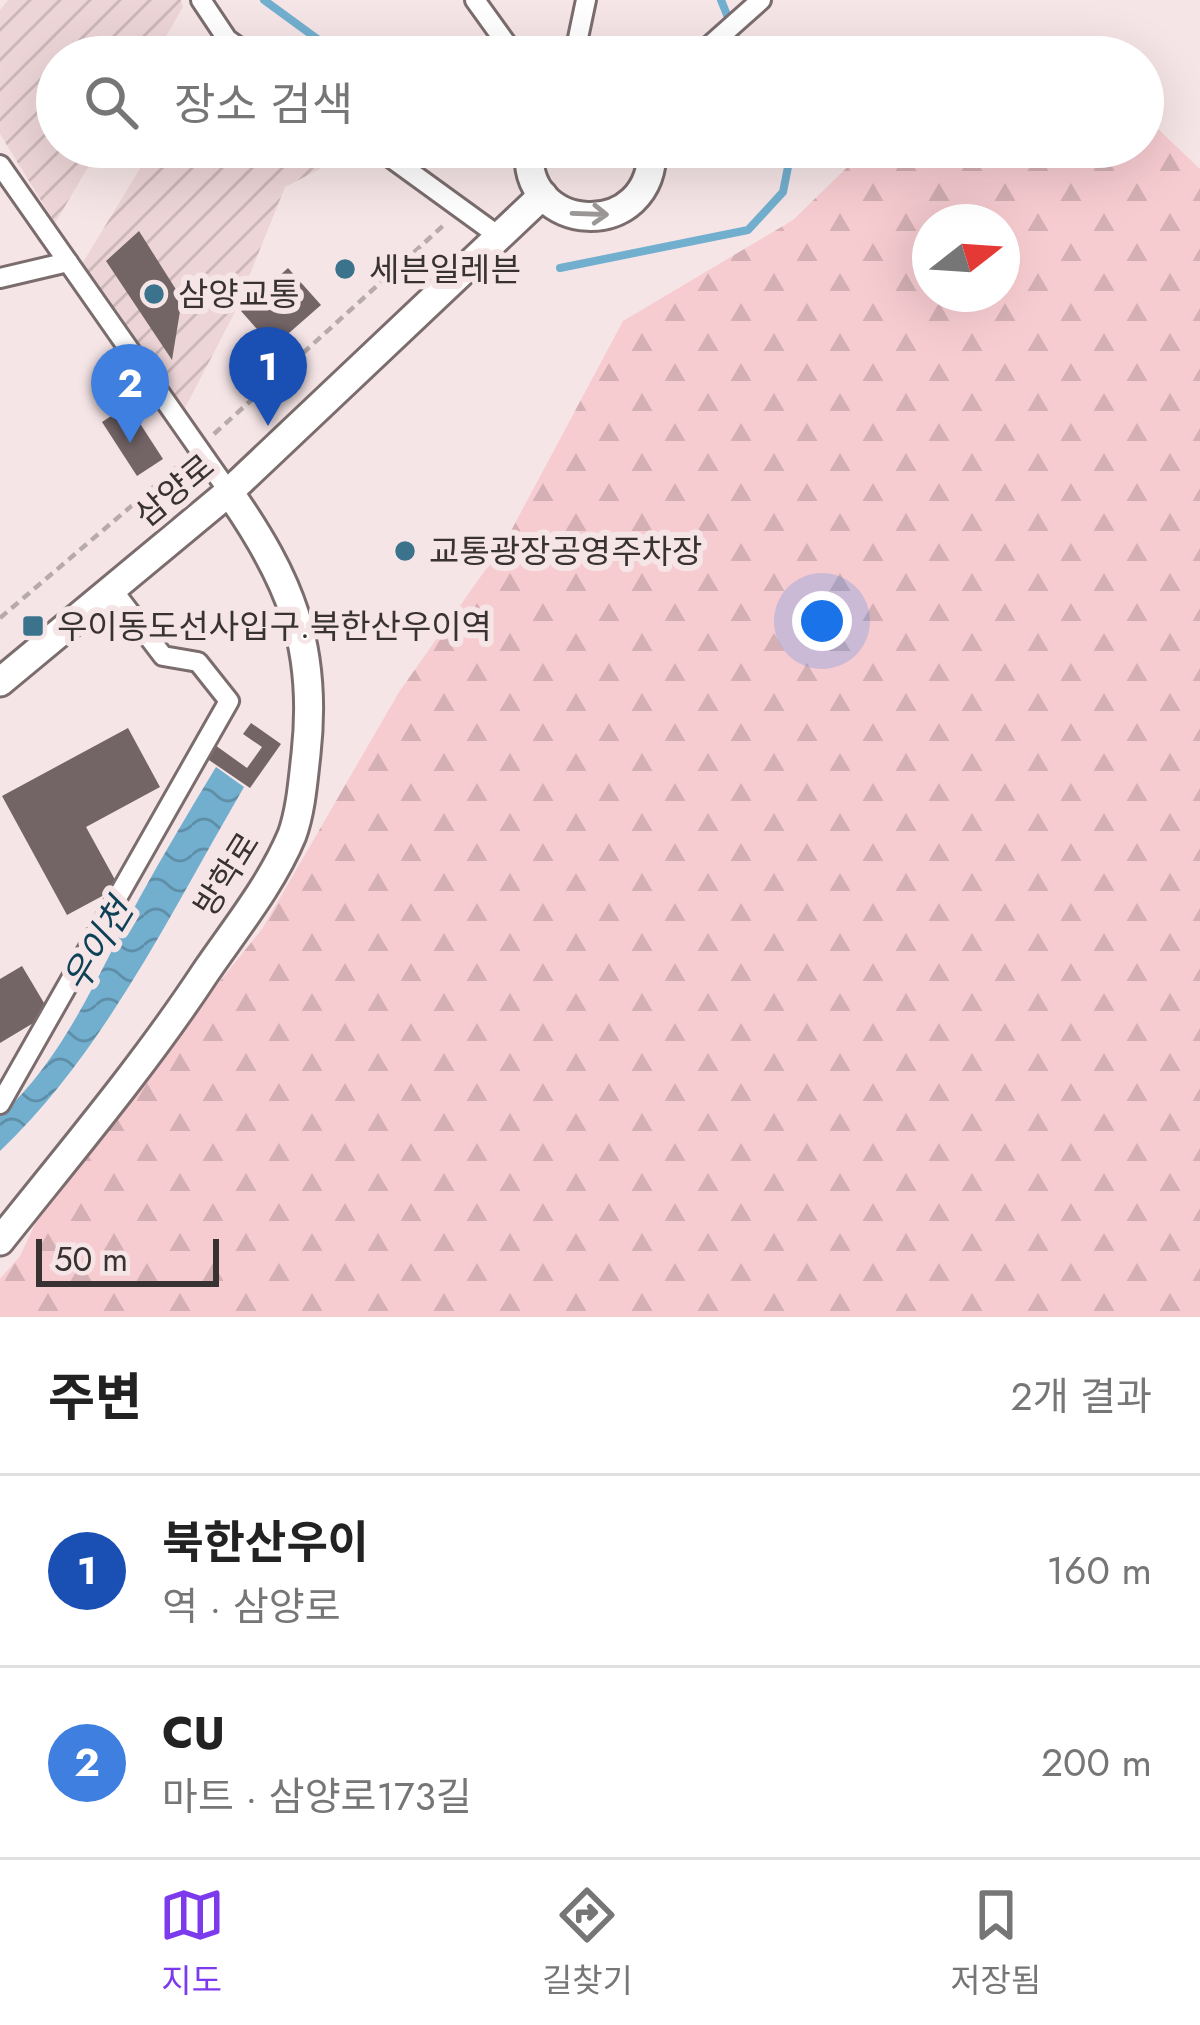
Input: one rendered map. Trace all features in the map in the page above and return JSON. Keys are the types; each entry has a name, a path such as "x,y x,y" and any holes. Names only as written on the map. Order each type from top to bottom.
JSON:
{"main road":[{"path":"531,168 543,195 574,216 611,215 643,191 648,168"},
{"name":"삼양로","path":"0,682 229,492 543,195"},
{"name":"방학로","path":"0,1240 168,1029 271,877 294,831 311,706 307,648 292,598 262,538 229,492"}],"street":[{"path":"201,0 225,36"},
{"path":"475,0 501,36"},
{"path":"578,36 586,0"},
{"path":"720,36 760,0"},
{"path":"0,165 229,492"},
{"path":"405,168 500,237"},
{"path":"0,278 68,262"},
{"path":"0,1104 229,701 198,662 163,656 112,590"}],"path":[{"path":"0,617 157,488 462,209"}],"shaded area":[{"path":"8,0 181,0 183,7 166,36 36,36 36,168 88,168 55,223 0,134 0,10"},
{"name":"삼양교통","path":"140,168 322,168 285,187 234,314 184,410 82,264"}],"green space":[{"path":"1164,135 1200,169 1200,1317 0,1317 0,1279 20,1256 51,1190 262,929 399,692 505,542 623,321 793,220 846,168 1164,168"}],"water":[{"name":"우이천","path":"216,767 244,787 104,1025 38,1112 0,1151 0,1116 62,1040"}],"building":[{"path":"139,231 182,299 172,360 106,261"},
{"path":"288,268 321,305 273,347 241,311"},
{"path":"128,405 163,459 137,476 102,422"},
{"path":"251,723 281,744 250,788 206,758 215,745 247,768 262,747 243,734"},
{"path":"128,728 160,787 86,827 119,887 67,915 2,796"},
{"path":"22,966 50,1013 0,1043 0,979"}],"waterway":[{"path":"264,0 313,36"},
{"path":"721,0 736,36"},
{"path":"560,268 748,230 783,192 788,168"}],"place":[{"name":"세븐일레븐","path":"345,269"},
{"name":"삼양교통","path":"154,294"},
{"name":"북한산우이","path":"268,426"},
{"name":"CU","path":"130,443"},
{"name":"교통광장공영주차장","path":"405,551"},
{"name":"우이동도선사입구.북한산우이역","path":"33,626"}]}
